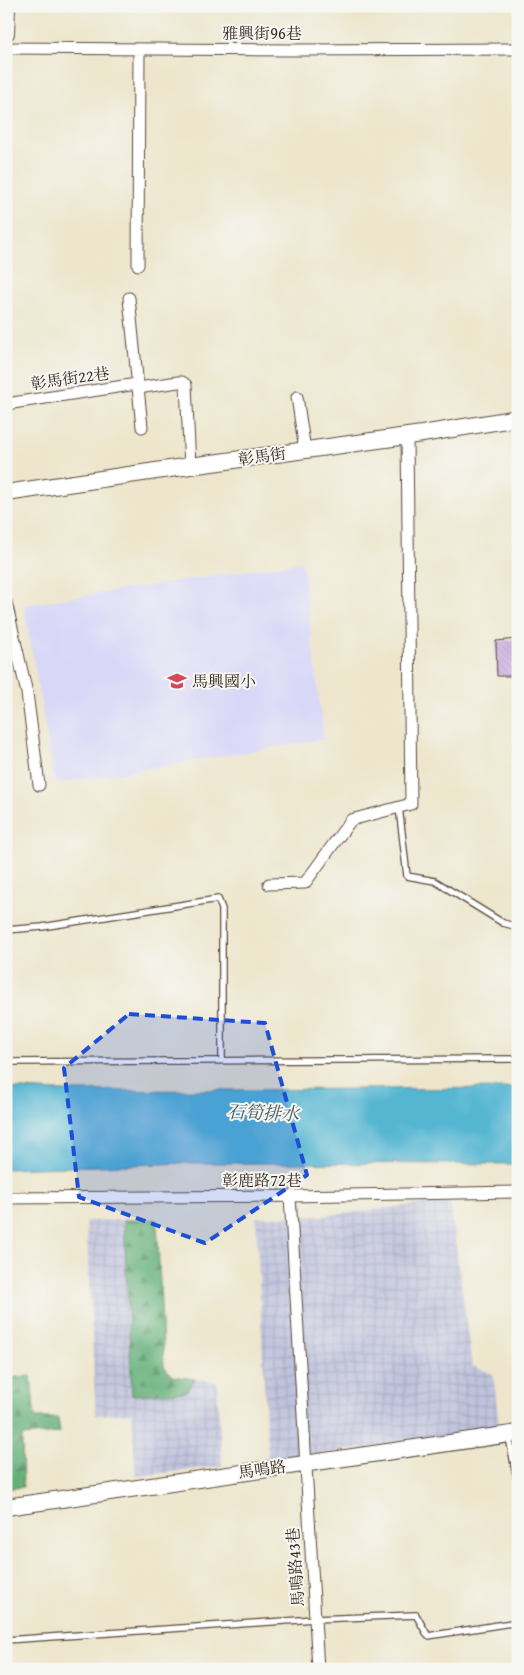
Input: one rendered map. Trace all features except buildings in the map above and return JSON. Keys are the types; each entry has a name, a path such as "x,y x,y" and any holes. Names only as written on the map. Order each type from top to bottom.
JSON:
{"street":[{"path":"6,6 6,34"},
{"name":"雅興街96巷","path":"6,48 518,49"},
{"path":"138,49 138,265"},
{"path":"129,298 142,427"},
{"name":"彰馬街22巷","path":"6,404 182,382 186,385 190,466"},
{"path":"297,397 304,450"},
{"name":"彰馬街","path":"6,494 518,418"},
{"path":"270,884 305,883 351,820 411,804 406,436"},
{"path":"6,602 27,693 39,785"},
{"name":"彰鹿路72巷","path":"6,1198 518,1192"},
{"name":"馬鳴路43巷","path":"290,1196 318,1669"},
{"name":"馬鳴路","path":"6,1507 513,1434"}],"lane":[{"path":"399,807 406,876 435,881 503,924 518,927"},
{"path":"6,930 42,927 218,899 222,909 222,1060"},
{"path":"6,1062 518,1059"},
{"path":"513,1434 518,1486"},
{"path":"6,1640 315,1619 416,1615 428,1636 518,1622"}],"highlighted area":[{"path":"129,1014 265,1023 307,1175 205,1243 79,1197 64,1068"}],"shaded area":[{"name":"馬興國小","path":"302,562 324,739 55,784 24,605"},
{"path":"450,1201 472,1366 493,1374 500,1433 268,1460 256,1217 322,1216"},
{"path":"124,1220 132,1395 186,1392 195,1379 217,1382 222,1466 136,1476 132,1413 96,1415 86,1221"}],"green space":[{"path":"124,1220 157,1220 164,1366 172,1376 195,1379 186,1392 132,1395"},
{"path":"31,1376 35,1418 58,1418 60,1433 22,1436 23,1487 6,1489 6,1378"}],"water":[{"name":"石筍排水","path":"6,1088 56,1091 518,1088 518,1164 192,1163 6,1169"}],"place":[{"name":"馬興國小","path":"177,681"}]}
